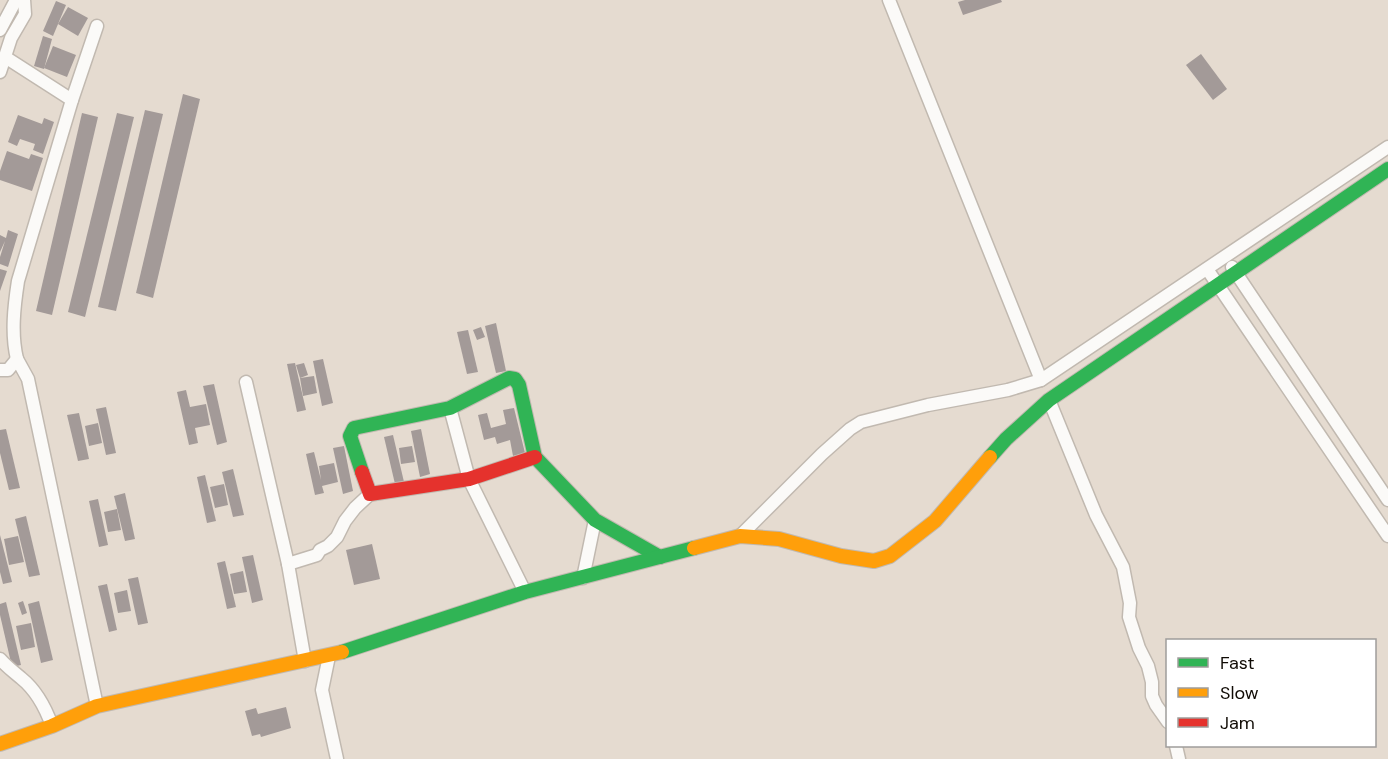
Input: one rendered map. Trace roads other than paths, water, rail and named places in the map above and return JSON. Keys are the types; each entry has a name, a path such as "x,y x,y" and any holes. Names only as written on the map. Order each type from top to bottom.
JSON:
{"street":[{"path":"0,30 16,0"},
{"path":"0,72 11,38 25,14 24,0"},
{"path":"889,0 1041,380"},
{"path":"97,27 72,100 18,281 14,306 14,344 17,359 28,379 97,706"},
{"path":"5,57 72,100"},
{"path":"740,536 822,454 861,422 928,405 1008,390 1041,380 1388,147"},
{"path":"0,744 52,726 97,706 329,656 525,592 740,536 779,539 841,556 874,561 890,556 935,521 1006,439 1049,400 1388,169"},
{"path":"1225,257 1388,500"},
{"path":"1207,269 1388,536"},
{"path":"17,359 4,370 28,379"},
{"path":"370,494 350,436 354,428 450,408 509,378 515,379 519,385 535,457 595,520 660,557"},
{"path":"246,382 288,564 304,661"},
{"path":"1049,400 1096,515 1123,567 1130,603 1129,617 1139,648 1148,666 1152,682 1152,696 1166,720"},
{"path":"450,408 469,479 525,592"},
{"path":"288,564 317,555 320,550 328,546 337,537 355,508 370,494 469,479 535,457"},
{"path":"583,578 595,520"},
{"path":"329,656 322,690 337,759"},
{"path":"0,659 23,680 37,697 47,712 52,726"}]}
